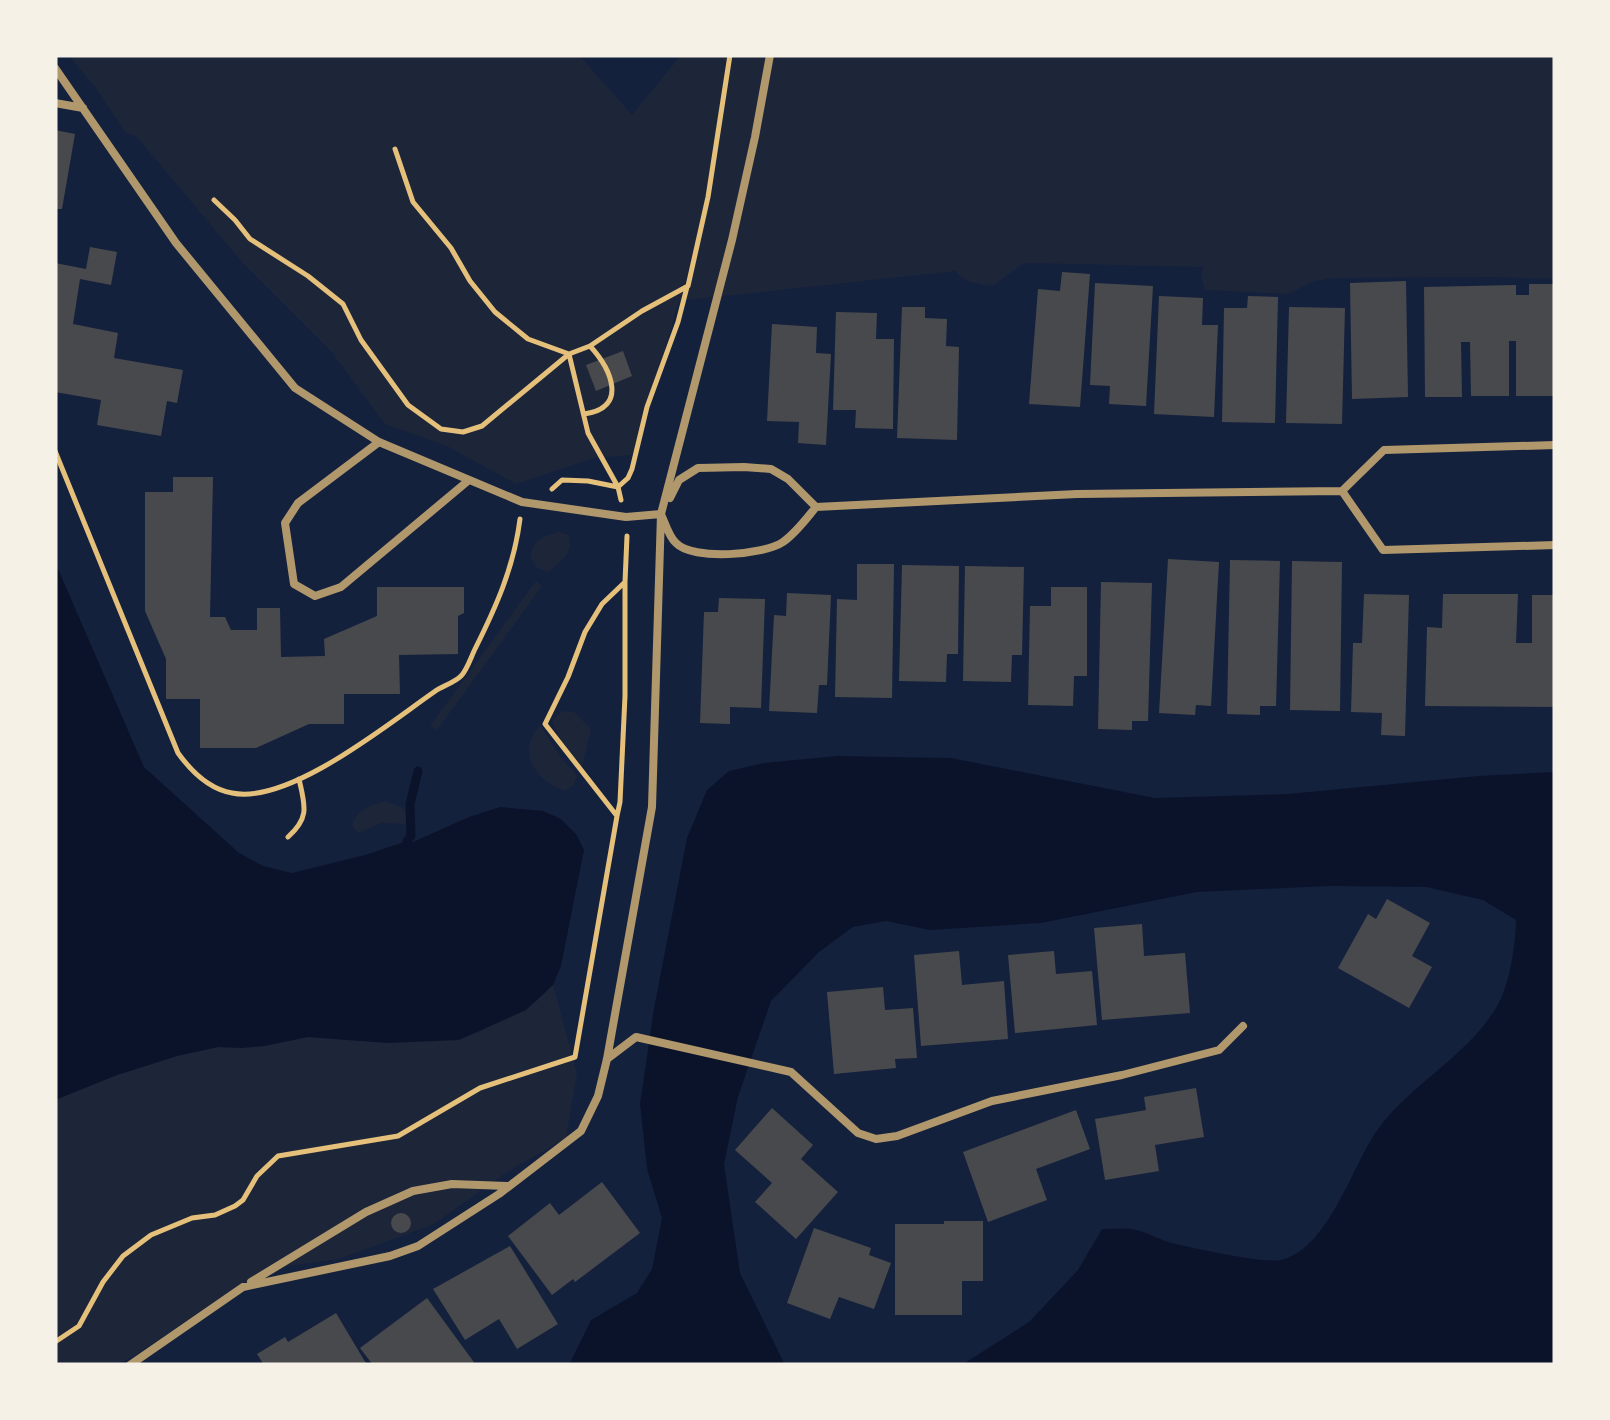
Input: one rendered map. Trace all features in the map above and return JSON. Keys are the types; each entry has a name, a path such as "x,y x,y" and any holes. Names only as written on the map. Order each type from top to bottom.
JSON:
{"lane":[{"path":"243,1287 418,1246 509,1186 581,1131 598,1096 652,808 662,514 732,240 770,55"},
{"path":"55,68 176,243 296,388 379,442 522,502 626,517 662,514"},
{"path":"55,103 83,108"},
{"path":"379,442 298,503 284,523 294,584 315,596 341,587 469,480"},
{"path":"662,514 679,480 698,468 770,469 788,479 816,507 1078,494 1342,491 1384,450 1555,446"},
{"path":"1342,491 1383,550 1555,545"},
{"path":"662,514 676,544 700,554 754,551 780,544 816,507"},
{"path":"607,1059 636,1038 790,1072 858,1133 876,1139 897,1136 992,1102 1219,1050 1243,1026"},
{"path":"130,1365 243,1287 366,1212 413,1191 452,1184 509,1186"}],"path":[{"path":"618,487 632,469 646,406 688,286 708,197 730,55"},
{"path":"394,148 414,202 495,312 528,339 569,354"},
{"path":"214,200 250,239 343,304 361,340 408,405 441,429 463,432 482,426 569,354 590,346 642,310 688,286"},
{"path":"584,414 600,410 613,393 609,373 590,346"},
{"path":"55,1342 79,1326 103,1282 124,1256 151,1235 235,1206 243,1200 256,1176 278,1156 398,1136 480,1088 575,1057 620,802 628,545 618,487 588,432 569,354"},
{"path":"55,451 163,720 184,762 204,779 232,794 260,792 299,780 380,732 462,675 511,568 522,502"},
{"path":"546,505 546,494 562,480 618,487"},
{"path":"617,816 545,724 585,632 602,604 626,582"},
{"path":"288,837 301,825 304,813 299,780"}],"shaded area":[{"path":"68,55 579,55 632,115 681,55 1555,55 1555,279 1332,278 1311,282 1289,294 1205,290 1203,267 1029,263 993,286 977,284 955,271 679,301 634,455 594,458 516,484 447,446 385,424 331,351 242,262 136,136 126,133"},
{"path":"558,532 568,535 568,552 548,572 537,568 531,559 535,544"},
{"path":"55,562 144,767 239,853 263,866 292,873 365,855 413,842 500,807 543,811 561,819 576,834 584,850 561,966 553,985 526,1010 459,1040 388,1043 308,1037 264,1046 218,1047 117,1075 55,1100"},
{"path":"536,581 542,586 437,730 430,726"},
{"path":"562,711 574,712 591,729 582,767 558,736 552,721"},
{"path":"540,725 577,775 574,785 565,791 545,780 532,765 529,746"},
{"path":"837,756 951,758 1155,798 1288,794 1555,772 1555,1365 962,1365 1029,1322 1078,1270 1102,1229 1132,1229 1168,1242 1260,1260 1281,1260 1297,1253 1312,1241 1336,1207 1387,1118 1483,1026 1505,988 1516,920 1483,900 1426,887 1330,886 1197,892 1041,923 930,930 886,921 853,927 819,952 771,1001 738,1097 724,1164 740,1273 785,1365 569,1365 591,1320 637,1293 652,1269 662,1218 647,1169 640,1104 687,838 707,790 729,771 764,763"},
{"path":"386,801 401,807 411,818 409,824 381,823 359,833 352,826 361,811"},
{"path":"553,985 577,1073 566,1138 507,1172 434,1224 339,1259 279,1267 239,1285 117,1365 55,1365 55,1100 117,1075 218,1047 264,1046 308,1037 387,1043 479,1032 534,1003"}],"building":[{"path":"55,130 75,134 62,209 55,209"},
{"path":"90,247 117,252 111,285 80,279 73,324 118,333 114,358 183,370 177,403 167,401 161,436 97,425 101,400 55,392 55,263 86,269"},
{"path":"1062,272 1090,274 1080,407 1029,404 1038,289 1060,291"},
{"path":"1406,281 1408,397 1352,399 1350,283"},
{"path":"1095,283 1153,286 1146,406 1109,404 1110,386 1090,385"},
{"path":"1529,284 1555,284 1554,396 1516,396 1516,341 1509,341 1509,396 1471,396 1470,342 1461,342 1462,397 1425,397 1424,287 1516,285 1516,295 1529,295"},
{"path":"1159,296 1203,298 1202,325 1218,325 1214,417 1154,414"},
{"path":"1248,296 1278,297 1275,423 1222,422 1224,308 1247,308"},
{"path":"902,307 925,307 925,318 947,319 946,346 959,347 957,440 897,438"},
{"path":"1289,307 1345,308 1342,424 1286,423"},
{"path":"836,312 877,313 876,339 894,339 893,429 855,428 856,410 833,410"},
{"path":"772,324 817,327 816,353 831,354 826,445 798,443 799,422 767,421"},
{"path":"623,351 632,376 596,391 586,365"},
{"path":"173,477 213,477 210,617 225,617 231,630 257,630 257,608 280,608 281,657 325,656 324,639 377,616 377,587 464,587 464,613 458,616 458,654 399,655 400,694 344,694 344,724 309,724 256,748 200,748 200,699 166,699 166,659 145,611 145,492 173,492"},
{"path":"1168,559 1219,562 1211,706 1196,705 1195,715 1159,713"},
{"path":"1230,560 1280,561 1276,706 1260,706 1260,715 1227,714"},
{"path":"1292,561 1342,562 1340,711 1290,710"},
{"path":"857,564 894,564 892,698 835,697 837,599 857,600"},
{"path":"902,565 959,566 958,654 947,654 946,682 899,681"},
{"path":"965,566 1024,567 1022,655 1012,655 1011,682 963,681"},
{"path":"1101,582 1152,583 1148,721 1132,721 1132,730 1098,729"},
{"path":"1051,587 1087,587 1087,676 1074,676 1073,706 1028,705 1030,606 1051,606"},
{"path":"787,593 831,595 827,685 819,685 817,713 769,711 774,615 786,616"},
{"path":"1364,594 1409,595 1405,736 1381,735 1382,713 1351,712 1353,643 1362,643"},
{"path":"1443,594 1518,594 1516,643 1532,643 1532,595 1555,595 1555,707 1425,706 1427,627 1442,628"},
{"path":"719,598 765,599 761,708 730,707 730,724 700,723 704,612 718,612"},
{"path":"1387,899 1430,923 1412,956 1432,967 1409,1008 1338,968 1368,914 1376,919"},
{"path":"1142,924 1144,956 1185,953 1190,1013 1102,1020 1094,928"},
{"path":"959,951 962,985 1004,981 1008,1039 921,1046 914,955"},
{"path":"1054,951 1056,974 1092,971 1097,1025 1015,1033 1008,955"},
{"path":"883,987 885,1010 913,1008 917,1058 895,1059 896,1068 834,1074 827,992"},
{"path":"1196,1088 1204,1137 1155,1145 1159,1171 1105,1180 1095,1119 1146,1110 1144,1097"},
{"path":"772,1108 813,1145 801,1159 838,1192 796,1239 755,1202 772,1183 735,1150"},
{"path":"1076,1110 1090,1149 1036,1169 1047,1200 988,1222 963,1152"},
{"path":"602,1182 640,1233 552,1295 508,1236 550,1203 559,1215"},
{"path":"401,1213 411,1223 401,1233 391,1223"},
{"path":"983,1221 983,1281 962,1281 962,1315 895,1315 895,1224"},
{"path":"814,1228 871,1248 869,1255 891,1263 874,1309 839,1297 830,1319 787,1303"},
{"path":"510,1246 558,1324 517,1349 499,1319 465,1340 433,1289"},
{"path":"427,1298 476,1365 373,1365 360,1348"},
{"path":"336,1313 367,1365 264,1365 257,1354 285,1337 288,1342"}],"waterway":[{"path":"407,841 411,836 410,804 418,771"}]}
